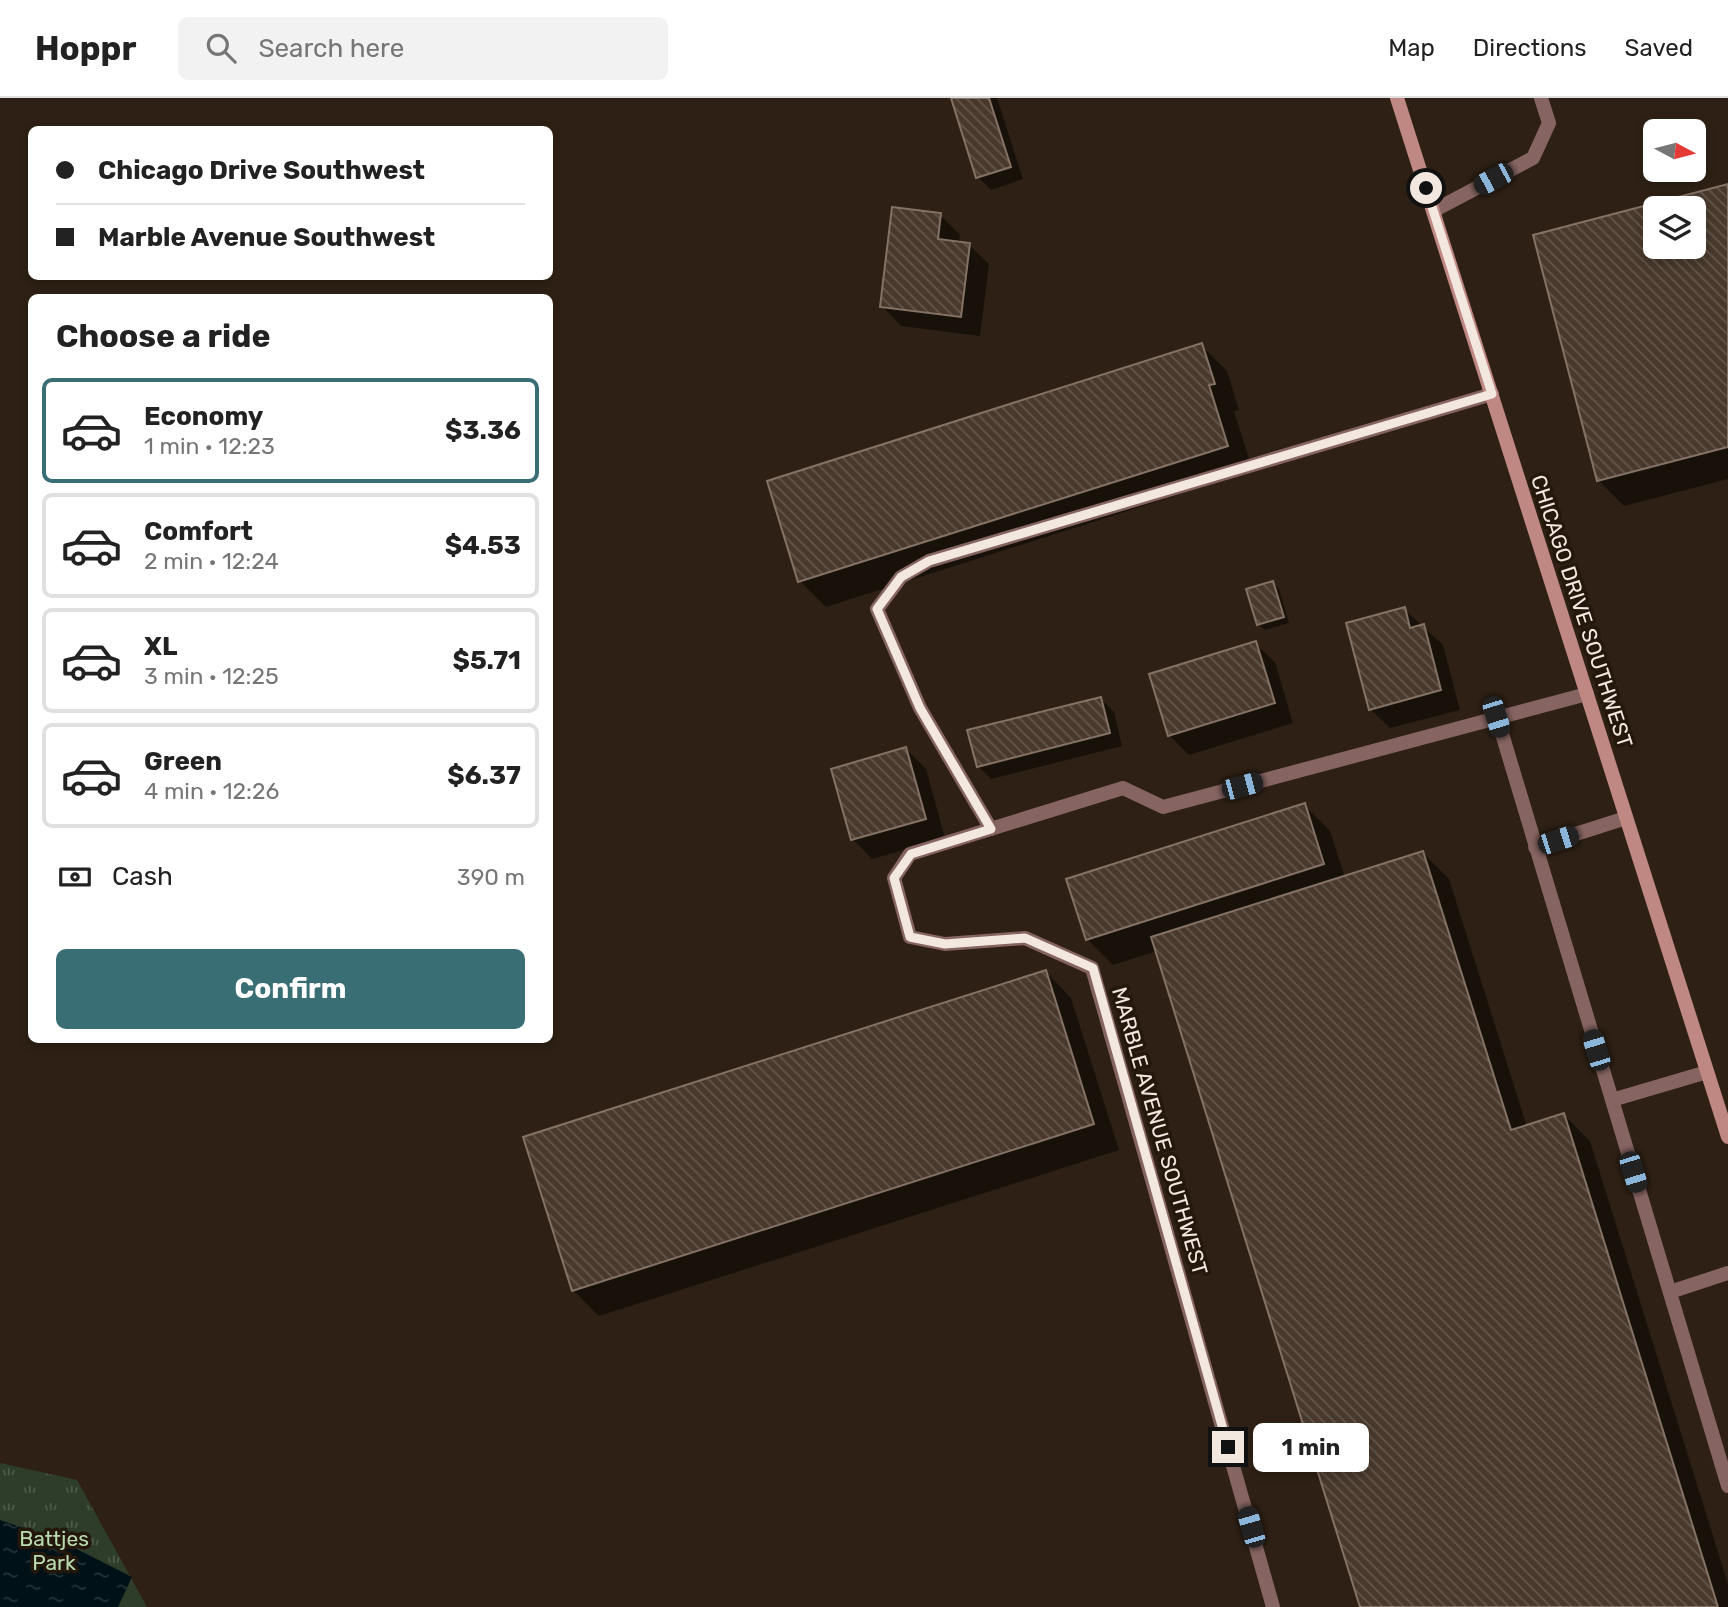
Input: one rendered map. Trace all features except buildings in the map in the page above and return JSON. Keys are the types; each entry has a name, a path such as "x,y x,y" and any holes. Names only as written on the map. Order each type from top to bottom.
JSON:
{"main road":[{"name":"CHICAGO DRIVE SOUTHWEST","path":"1397,98 1728,1137"}],"lane":[{"path":"1433,211 1533,159 1549,123 1541,98"},
{"path":"991,829 920,708 877,609 901,577 929,561 1492,394"},
{"name":"MARBLE AVENUE SOUTHWEST","path":"1273,1607 1093,968 1025,938 945,944 910,937 894,878 911,854 1123,788 1163,807 1587,694"},
{"path":"1496,717 1728,1486"},
{"path":"1535,847 1626,818"},
{"path":"1612,1100 1707,1072"},
{"path":"1670,1292 1728,1273"}],"green space":[{"name":"Battjes Park","path":"0,1463 77,1480 147,1607 0,1607"}],"water":[{"path":"0,1520 61,1541 132,1577 118,1607 0,1607"}],"route":[{"path":"1228,1447 1093,968 1025,938 945,944 910,937 894,878 911,854 991,829 920,708 877,609 901,577 929,561 1492,394 1426,188"}]}
